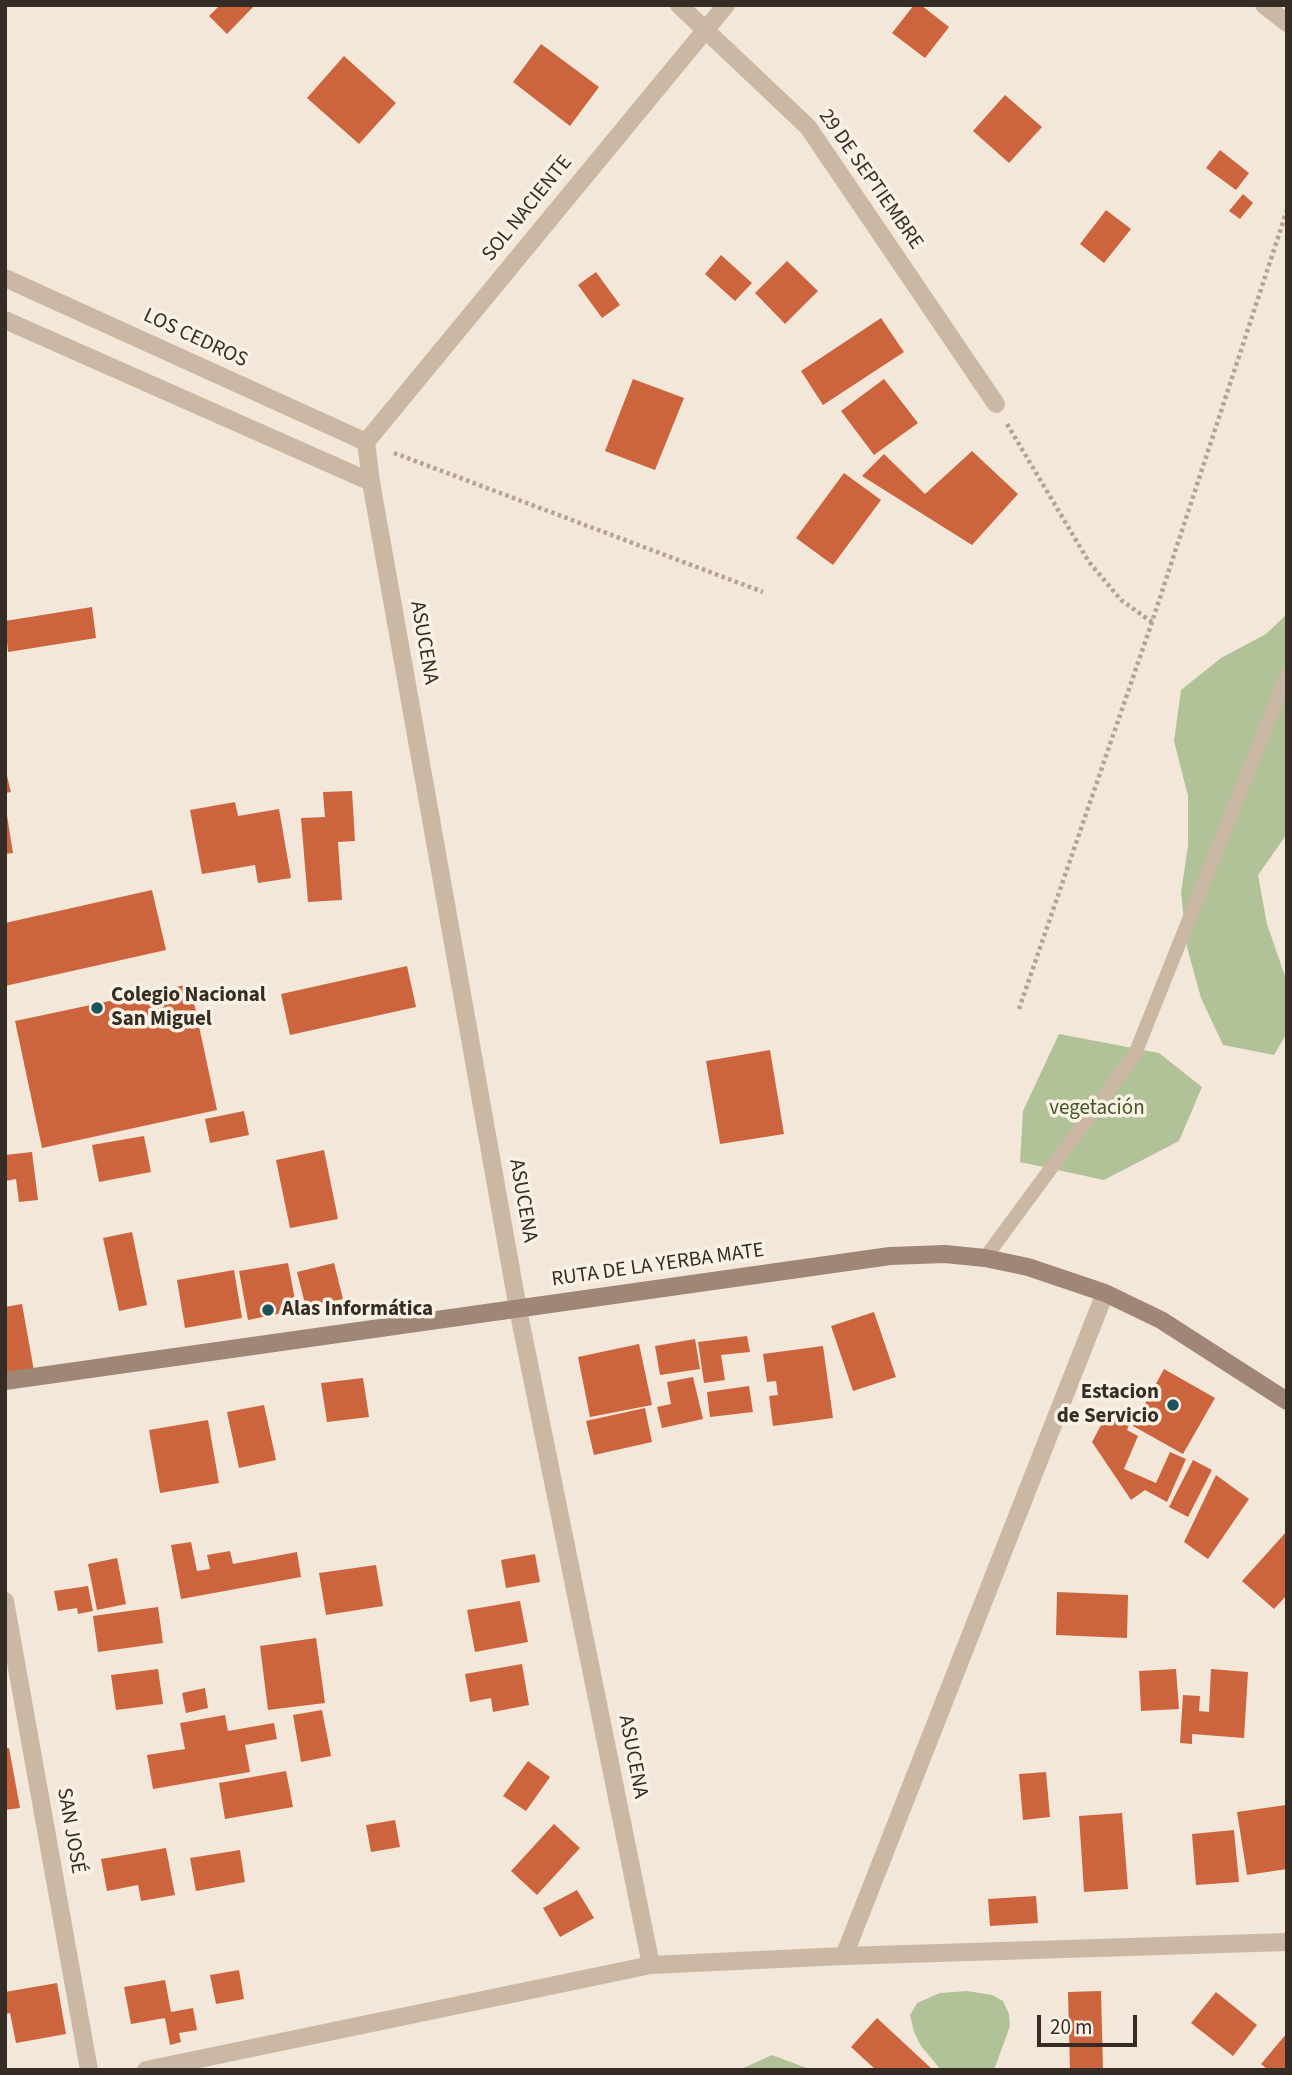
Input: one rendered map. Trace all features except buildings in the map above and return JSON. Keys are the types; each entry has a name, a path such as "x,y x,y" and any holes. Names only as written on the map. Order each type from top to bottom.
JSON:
{"main road":[{"name":"RUTA DE LA YERBA MATE","path":"5,1381 890,1256 945,1254 1028,1266 1105,1293 1161,1320 1287,1401"}],"street":[{"name":"29 DE SEPTIEMBRE","path":"679,5 808,127 996,404"},
{"name":"SOL NACIENTE","path":"366,442 726,5"},
{"path":"1264,5 1287,23"},
{"name":"LOS CEDROS","path":"5,278 366,442"},
{"path":"5,320 371,482"},
{"name":"ASUCENA","path":"366,442 518,1309 651,1965"},
{"path":"844,1956 1105,1293"},
{"name":"SAN JOSÉ","path":"5,1601 89,2070"},
{"path":"146,2070 651,1965 1287,1942"}],"lane":[{"path":"985,1258 1135,1054 1287,674"}],"path":[{"path":"1020,1009 1152,622 1287,210"},
{"path":"996,404 1089,562 1121,600 1152,622"},
{"path":"366,442 763,592"}],"green space":[{"path":"1287,614 1287,834 1258,875 1267,924 1287,982 1287,1033 1274,1055 1223,1045 1201,998 1187,947 1181,893 1188,845 1188,796 1174,741 1181,690 1221,658 1266,634"},
{"name":"vegetación","path":"1059,1034 1159,1053 1202,1087 1179,1141 1104,1180 1020,1162 1023,1111"},
{"path":"967,1991 992,1995 1003,2001 1009,2014 1010,2026 994,2070 941,2070 921,2046 914,2032 910,2015 917,2003 940,1993"},
{"path":"772,2055 812,2070 739,2070"}],"place":[{"name":"Colegio Nacional San Miguel","path":"97,1008"},
{"name":"Alas Informática","path":"268,1310"},
{"name":"Estacion de Servicio","path":"1173,1405"}]}
